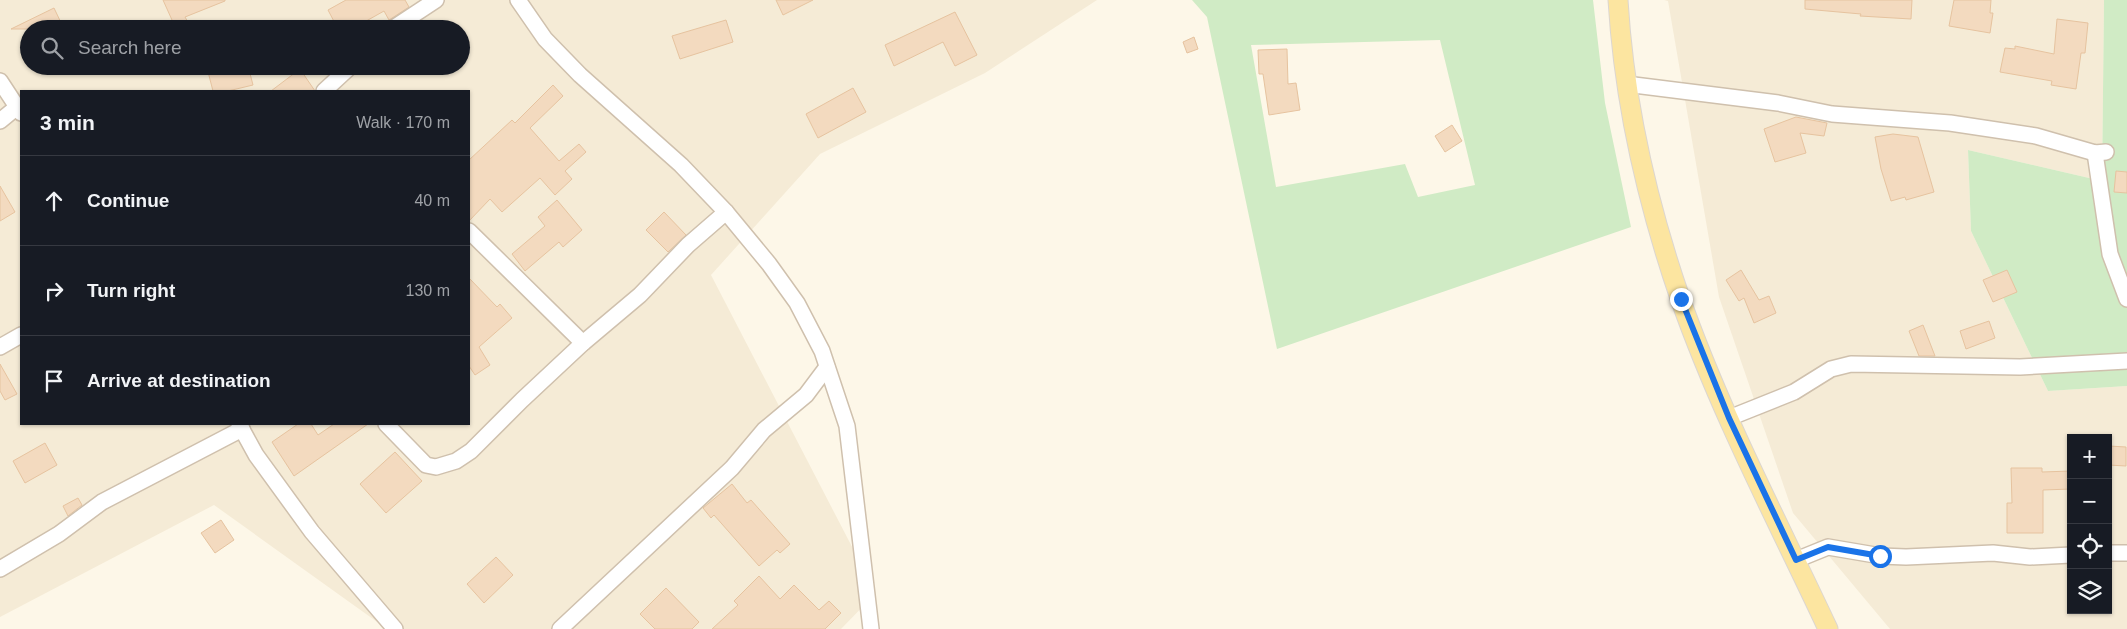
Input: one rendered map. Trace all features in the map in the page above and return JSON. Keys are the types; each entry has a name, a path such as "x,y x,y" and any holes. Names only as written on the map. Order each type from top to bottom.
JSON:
{"main road":[{"path":"1618,0 1621,54 1626,84 1653,209 1681,299 1729,418 1828,629"}],"street":[{"path":"406,20 436,0"},
{"path":"518,0 545,39 580,76 681,165 726,212 769,264 797,303 822,352 847,426 871,629"},
{"path":"334,88 344,75"},
{"path":"0,81 19,110 0,121"},
{"path":"1626,84 1778,103 1832,114 1959,124 2036,136 2100,152 2110,254 2127,299"},
{"path":"387,425 426,465 436,467 456,461 471,451 522,400 583,343 640,295 688,245 726,212"},
{"path":"470,232 583,343"},
{"path":"0,347 20,335"},
{"path":"1729,418 1794,392 1831,369 1850,364 2020,367 2127,361"},
{"path":"560,629 732,468 764,430 806,394 827,367"},
{"path":"0,569 59,534 102,502 241,426 256,455 312,532 395,629"},
{"path":"1796,560 1828,547 1880,556 1906,557 1993,553 2030,557 2067,555"},
{"path":"2112,553 2127,552"}],"shaded area":[{"path":"0,0 1097,0 985,73 820,154 711,275 876,593 841,629 387,629 214,505 0,617"},
{"path":"1664,0 2104,0 2102,181 1968,150 1971,231 2048,391 2127,386 2127,629 1890,629 1793,513 1719,297 1668,1"}],"green space":[{"path":"1192,0 1593,0 1605,103 1631,227 1277,349 1207,17","holes":["1440,40 1475,185 1418,197 1405,164 1276,187 1251,45"]},
{"path":"2104,0 2127,0 2127,386 2048,391 1971,231 1968,150 2102,181"}],"building":[{"path":"163,0 225,0 185,17 187,20 172,20"},
{"path":"346,0 405,0 409,7 389,20 384,11 368,20 333,20 328,10"},
{"path":"776,0 813,0 783,15"},
{"path":"1805,0 1912,0 1911,19 1860,16 1861,14 1805,9"},
{"path":"1954,0 1991,0 1990,13 1993,13 1990,33 1949,26"},
{"path":"54,8 60,20 29,20"},
{"path":"955,12 977,55 955,66 943,42 894,66 885,45"},
{"path":"2057,19 2088,23 2085,53 2081,53 2076,89 2051,85 2052,81 2000,72 2005,48 2015,49 2015,46 2054,54"},
{"path":"726,20 733,42 680,59 672,36"},
{"path":"20,25 20,29 11,29"},
{"path":"1194,37 1198,49 1187,53 1183,42"},
{"path":"1287,49 1288,84 1296,83 1300,110 1269,115 1263,74 1259,74 1258,50"},
{"path":"209,75 250,75 253,85 232,90 213,90"},
{"path":"292,75 304,75 314,90 272,90"},
{"path":"553,85 563,96 530,128 559,161 579,144 586,152 565,171 572,179 555,195 540,178 502,212 490,199 470,220 470,159 512,120 515,123"},
{"path":"853,88 866,112 818,138 806,114"},
{"path":"1796,117 1827,123 1824,136 1800,133 1806,153 1775,162 1764,129"},
{"path":"1452,125 1462,141 1445,152 1435,136"},
{"path":"1893,134 1918,137 1934,192 1906,200 1905,197 1891,201 1881,169 1875,137"},
{"path":"2116,171 2127,172 2127,193 2114,192"},
{"path":"0,186 15,212 0,221"},
{"path":"557,200 582,230 563,247 559,242 525,271 512,254 545,226 538,217"},
{"path":"664,212 686,235 668,252 646,230"},
{"path":"1741,270 1759,300 1769,296 1776,313 1754,323 1744,298 1739,301 1726,280"},
{"path":"2007,270 2017,292 1993,302 1983,280"},
{"path":"470,279 497,307 500,304 512,318 479,347 490,365 475,375 470,368"},
{"path":"1989,321 1995,338 1966,349 1960,331"},
{"path":"1923,325 1935,356 1919,356 1909,331"},
{"path":"0,364 17,394 5,400 0,391"},
{"path":"297,425 312,425 318,435 333,425 367,425 294,476 272,442"},
{"path":"45,443 57,465 25,483 13,461"},
{"path":"2112,446 2126,447 2126,466 2112,465"},
{"path":"395,452 422,481 386,513 360,484"},
{"path":"2011,468 2042,468 2042,472 2067,471 2067,489 2043,490 2043,533 2007,533 2007,503 2012,503"},
{"path":"732,484 747,503 751,500 790,544 780,553 777,550 759,566 714,515 711,518 703,508"},
{"path":"78,498 82,505 68,516 63,506"},
{"path":"221,520 234,540 215,553 201,533"},
{"path":"496,557 513,575 484,603 467,584"},
{"path":"759,576 780,599 794,585 819,610 829,601 841,613 825,629 712,629 738,605 734,601"},
{"path":"666,588 699,622 692,629 655,629 640,614"}],"route":[{"path":"1681,299 1729,418 1796,560 1828,547 1880,556"}]}
